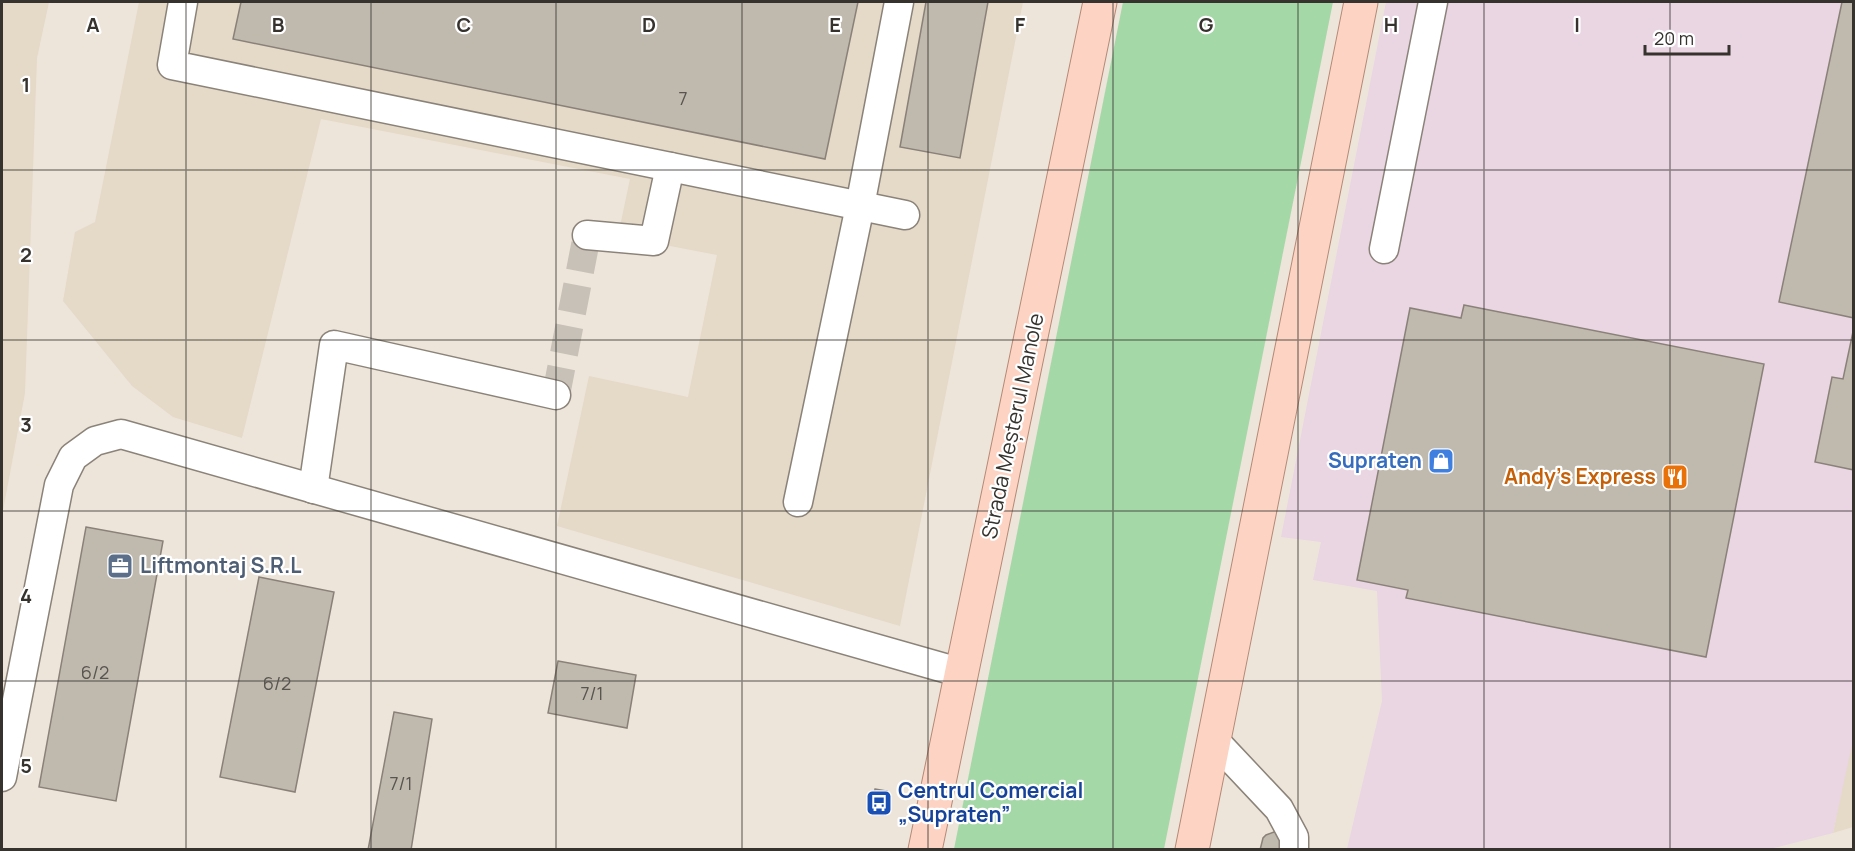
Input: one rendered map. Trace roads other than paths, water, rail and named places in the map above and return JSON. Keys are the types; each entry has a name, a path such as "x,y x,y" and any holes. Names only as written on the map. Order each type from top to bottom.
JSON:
{"main road":[{"name":"Strada Meșterul Manole","path":"926,849 1100,2"},
{"path":"1192,849 1361,2"}],"lane":[{"path":"183,2 172,65 904,215"},
{"path":"798,502 860,206 899,2"},
{"path":"1384,249 1432,2"},
{"path":"587,235 654,241 670,167"},
{"path":"313,489 334,345 556,395"},
{"path":"2,777 58,484 73,458 95,441 121,434 962,672"},
{"path":"1214,740 1279,809 1294,837 1294,849"}],"tunnel":[{"path":"556,395 587,235"}],"place":[{"name":"Supraten","path":"1441,461"},
{"name":"Andy's Express","path":"1675,477"},
{"name":"Liftmontaj S.R.L","path":"120,566"},
{"name":"Centrul Comercial „Supraten”","path":"879,803"}]}
